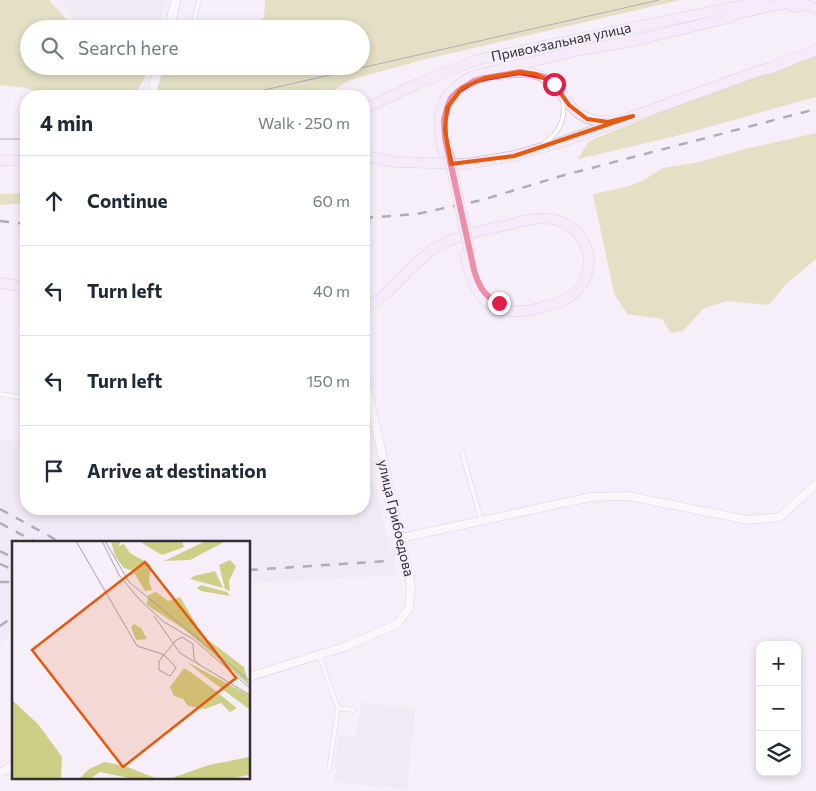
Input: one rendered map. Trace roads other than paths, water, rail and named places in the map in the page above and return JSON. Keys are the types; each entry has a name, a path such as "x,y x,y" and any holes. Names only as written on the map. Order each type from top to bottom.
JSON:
{"main road":[{"name":"Привокзальная улица","path":"370,105 476,60 767,0"},
{"path":"446,152 440,139 439,120 442,106 450,91 459,83 473,76 576,51 633,41 728,18 739,13 801,0"},
{"path":"728,18 807,5 816,9"},
{"path":"370,157 396,162 466,164 514,156 761,70 816,45"},
{"path":"761,70 771,68 816,50"},
{"path":"370,305 384,296 422,259 447,241 474,232 527,220 552,219 570,226 585,242 589,257 587,274 580,288 568,299 539,308 509,312 492,306 478,293 472,281 468,253 446,152 444,124 447,108 454,94 462,88 474,81 520,72 536,74 545,77 554,84 577,113 587,119 608,122 633,116"},
{"path":"0,160 20,162"},
{"path":"370,311 387,301 436,254 449,246 476,237 528,225 552,224 563,228 576,239 582,250 583,264 580,279 565,294 538,303 510,307 494,301 482,290 468,253"},
{"path":"0,283 20,286"}],"street":[{"path":"171,20 176,0"},
{"path":"153,90 157,75"},
{"name":"улица Грибоедова","path":"250,677 347,646 397,624 409,608 411,586 370,400"},
{"path":"401,538 591,497 628,496 748,520 780,517 816,484"},
{"path":"0,773 12,766"}],"lane":[{"path":"194,20 199,0"},
{"path":"532,151 548,141 561,125 564,118 562,95"},
{"path":"0,394 20,397"},
{"path":"462,452 481,520"},
{"path":"320,655 338,708 329,769"},
{"path":"338,708 354,710"}],"tram line":[{"path":"370,66 659,0"},
{"path":"264,90 330,75"},
{"path":"0,139 20,139"}],"railway":[{"path":"370,218 417,214 482,200 561,176 816,109"},
{"path":"0,221 20,223"},
{"path":"0,509 58,541"},
{"path":"0,523 33,541"},
{"path":"0,551 12,557"},
{"path":"250,570 387,561"},
{"path":"0,564 12,569"},
{"path":"0,582 12,582"},
{"path":"0,626 12,617"}]}
